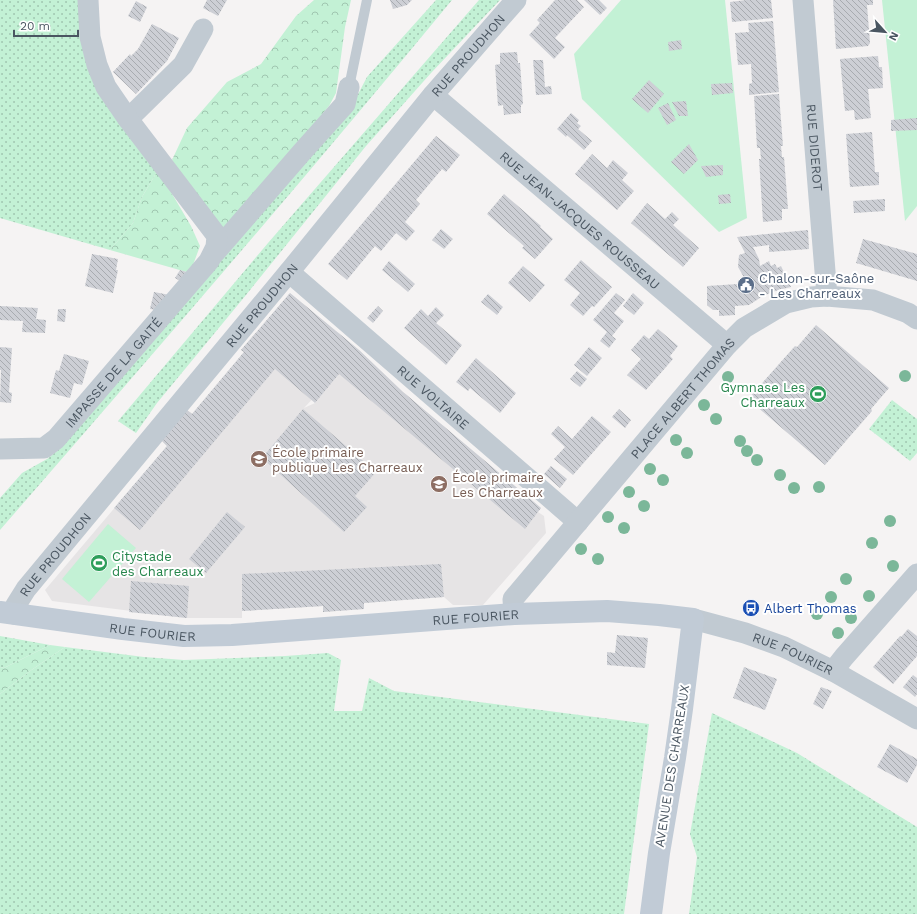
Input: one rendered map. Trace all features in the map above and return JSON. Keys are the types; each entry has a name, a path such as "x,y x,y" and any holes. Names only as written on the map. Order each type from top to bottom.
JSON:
{"main road":[{"name":"RUE FOURIER","path":"7,613 184,636 232,635 514,614 607,611 693,618"},
{"name":"AVENUE DES CHARREAUX","path":"651,914 658,853 682,709 693,618"}],"street":[{"name":"IMPASSE DE LA GAITÉ","path":"88,0 90,37 97,65 106,87 128,119 217,236 216,247 209,261"},
{"name":"RUE PROUDHON","path":"7,613 16,605 26,589 433,95 516,0"},
{"name":"RUE DIDEROT","path":"803,0 827,296"},
{"path":"128,119 183,64 203,29"},
{"name":"IMPASSE DE LA GAITÉ","path":"0,449 44,448 56,439 302,152 345,104 349,87"},
{"name":"RUE JEAN-JACQUES ROUSSEAU","path":"433,95 727,345"},
{"name":"RUE VOLTAIRE","path":"288,272 578,522"},
{"name":"PLACE ALBERT THOMAS","path":"514,614 513,599 727,345 744,328 786,303 811,297 827,296 873,300 908,313 917,319"},
{"path":"833,671 917,574"},
{"name":"RUE FOURIER","path":"693,618 745,633 784,647 833,671 917,719"}],"lane":[{"path":"349,87 367,0"}],"shaded area":[{"name":"École primaire publique Les Charreaux","path":"290,293 359,350 403,392 541,508 538,512 544,516 546,533 483,605 453,605 444,597 364,603 364,609 323,612 323,606 242,611 242,618 187,618 52,601 45,590 167,446 162,441 187,410 192,414 244,352 241,350","holes":["353,356 315,403 304,408"]}],"green space":[{"path":"0,0 79,0 79,32 158,170 142,197 133,223 110,250 0,218"},
{"path":"314,0 351,0 345,27 336,93 329,106 223,235 172,160 187,128 227,82 261,64 296,16"},
{"path":"436,0 452,0 171,333 0,530 0,498 22,473 47,459 62,447 355,100 367,77"},
{"path":"479,0 500,0 431,73 366,146 157,403 136,433 118,421 268,243"},
{"path":"621,0 725,0 747,218 719,232 582,99 574,54"},
{"path":"882,0 917,0 917,206 905,221"},
{"path":"158,170 191,226 200,246 190,273 110,250 133,223 142,197"},
{"path":"892,400 917,419 917,453 910,461 869,429"},
{"name":"Citystade des Charreaux","path":"108,524 136,548 89,602 62,579"},
{"path":"0,636 50,645 4,668 0,667"},
{"path":"50,645 65,647 0,694 0,667 4,668"},
{"path":"65,647 144,657 184,660 328,653 341,660 334,711 362,711 369,678 394,691 649,724 624,914 0,914 0,694"},
{"path":"712,713 797,753 917,827 917,914 689,914 697,857 690,834"}],"building":[{"path":"207,0 227,0 218,16 203,8"},
{"path":"390,0 412,0 407,5 393,9"},
{"path":"555,0 577,0 584,7 555,38 565,47 554,59 529,35 540,23 537,20"},
{"path":"584,0 599,0 607,8 600,15"},
{"path":"746,0 771,0 773,18 732,22 730,2"},
{"path":"833,0 873,0 873,5 867,5 870,43 868,46 836,49"},
{"path":"136,1 147,7 140,22 128,16"},
{"path":"773,21 779,92 749,95 749,84 752,83 751,64 738,65 735,33 749,32 748,23"},
{"path":"152,24 179,38 167,61 136,94 113,72 130,54 131,56 138,49"},
{"path":"681,40 682,49 669,51 668,42"},
{"path":"517,52 518,63 520,63 523,104 521,105 521,113 504,115 503,105 498,106 495,65 500,64 500,53"},
{"path":"878,56 879,67 882,67 883,88 868,89 871,118 855,120 854,110 845,111 840,59"},
{"path":"533,60 543,60 545,87 551,86 552,94 536,95"},
{"path":"649,80 664,94 648,113 632,99"},
{"path":"732,83 733,93 712,95 711,84"},
{"path":"779,94 783,146 781,146 782,157 784,157 788,209 782,209 782,220 763,222 759,159 761,159 760,148 757,148 754,96"},
{"path":"686,101 688,116 679,116 672,102"},
{"path":"668,103 676,120 667,125 658,108"},
{"path":"571,113 579,120 577,123 581,126 578,129 592,141 584,150 567,135 566,137 557,129"},
{"path":"917,118 917,130 891,131 891,120"},
{"path":"872,132 875,172 879,172 879,185 850,187 846,134"},
{"path":"436,136 460,155 446,172 442,169 416,200 420,204 405,222 415,231 406,241 396,233 381,251 375,246 347,280 328,264"},
{"path":"689,144 698,160 684,174 671,162"},
{"path":"592,154 607,168 613,160 628,173 622,180 634,191 617,210 575,174"},
{"path":"723,165 723,175 706,177 701,166"},
{"path":"504,194 541,226 540,227 553,239 535,259 522,248 524,246 487,214"},
{"path":"730,194 731,203 719,204 718,195"},
{"path":"885,199 885,211 854,213 853,201"},
{"path":"647,203 665,219 672,212 679,219 673,225 699,248 683,267 631,223"},
{"path":"441,229 453,239 444,249 432,240"},
{"path":"808,230 809,249 769,252 769,245 753,247 759,259 760,266 769,261 771,266 775,264 777,268 781,266 791,287 763,296 749,305 735,306 735,315 719,316 719,310 713,310 707,305 707,286 738,284 738,280 745,279 738,267 739,255 745,253 737,237"},
{"path":"863,239 917,254 917,281 856,263"},
{"path":"92,254 118,259 116,270 118,270 113,293 85,286"},
{"path":"581,260 612,287 594,307 592,306 583,316 570,305 580,293 564,280"},
{"path":"389,261 415,284 408,292 382,270"},
{"path":"523,266 545,285 530,302 508,283"},
{"path":"180,270 190,273 182,282 175,278"},
{"path":"154,292 170,295 157,310 150,309"},
{"path":"290,293 359,350 403,392 541,508 525,529 339,374 315,403 275,369 140,530 114,508 167,446 162,441 187,410 192,414 244,352 241,350"},
{"path":"616,293 625,300 614,313 624,321 612,336 616,339 609,348 600,341 607,332 593,320"},
{"path":"633,293 644,303 634,315 623,306"},
{"path":"488,294 503,307 497,315 481,302"},
{"path":"0,306 38,308 36,319 46,320 45,333 22,332 23,321 0,320"},
{"path":"378,306 383,311 373,323 367,318"},
{"path":"436,307 444,315 436,323 462,345 446,365 404,328 421,309 428,316"},
{"path":"58,309 66,309 65,322 57,321"},
{"name":"Gymnase Les Charreaux","path":"816,325 889,388 871,409 872,411 825,465 748,399 795,346 797,347"},
{"path":"658,329 678,346 670,356 673,359 646,390 627,375 641,359 631,350 644,335 649,339"},
{"path":"0,347 12,348 9,392 12,393 11,403 0,402"},
{"path":"589,347 602,358 587,376 574,365"},
{"path":"64,354 89,361 82,385 74,383 70,398 50,393 56,370 59,371"},
{"path":"476,358 516,393 500,413 470,388 468,391 456,382"},
{"path":"577,371 587,379 580,387 570,379"},
{"path":"303,409 376,472 355,496 367,507 344,532 262,458"},
{"path":"619,409 631,420 625,428 612,417"},
{"path":"592,416 611,432 573,475 554,459 565,447 551,434 558,426 572,439"},
{"path":"551,466 567,479 560,488 544,474"},
{"path":"227,512 245,527 206,573 189,559"},
{"path":"441,564 444,597 364,603 364,609 323,612 323,606 242,611 242,574"},
{"path":"131,581 189,586 187,618 129,612"},
{"path":"908,629 917,636 917,656 893,684 873,667"},
{"path":"617,635 648,638 645,668 607,665 607,652 615,653"},
{"path":"744,667 777,679 765,710 733,698"},
{"path":"913,675 917,678 917,694 915,697 903,687"},
{"path":"821,687 832,691 823,709 813,704"},
{"path":"890,744 917,759 917,765 907,783 877,767"}],"place":[{"name":"Chalon-sur-Saône - Les Charreaux","path":"746,285"},
{"name":"Gymnase Les Charreaux","path":"818,394"},
{"name":"École primaire publique Les Charreaux","path":"259,459"},
{"name":"École primaire Les Charreaux","path":"439,484"},
{"name":"Citystade des Charreaux","path":"99,563"},
{"name":"Albert Thomas","path":"751,608"}]}
